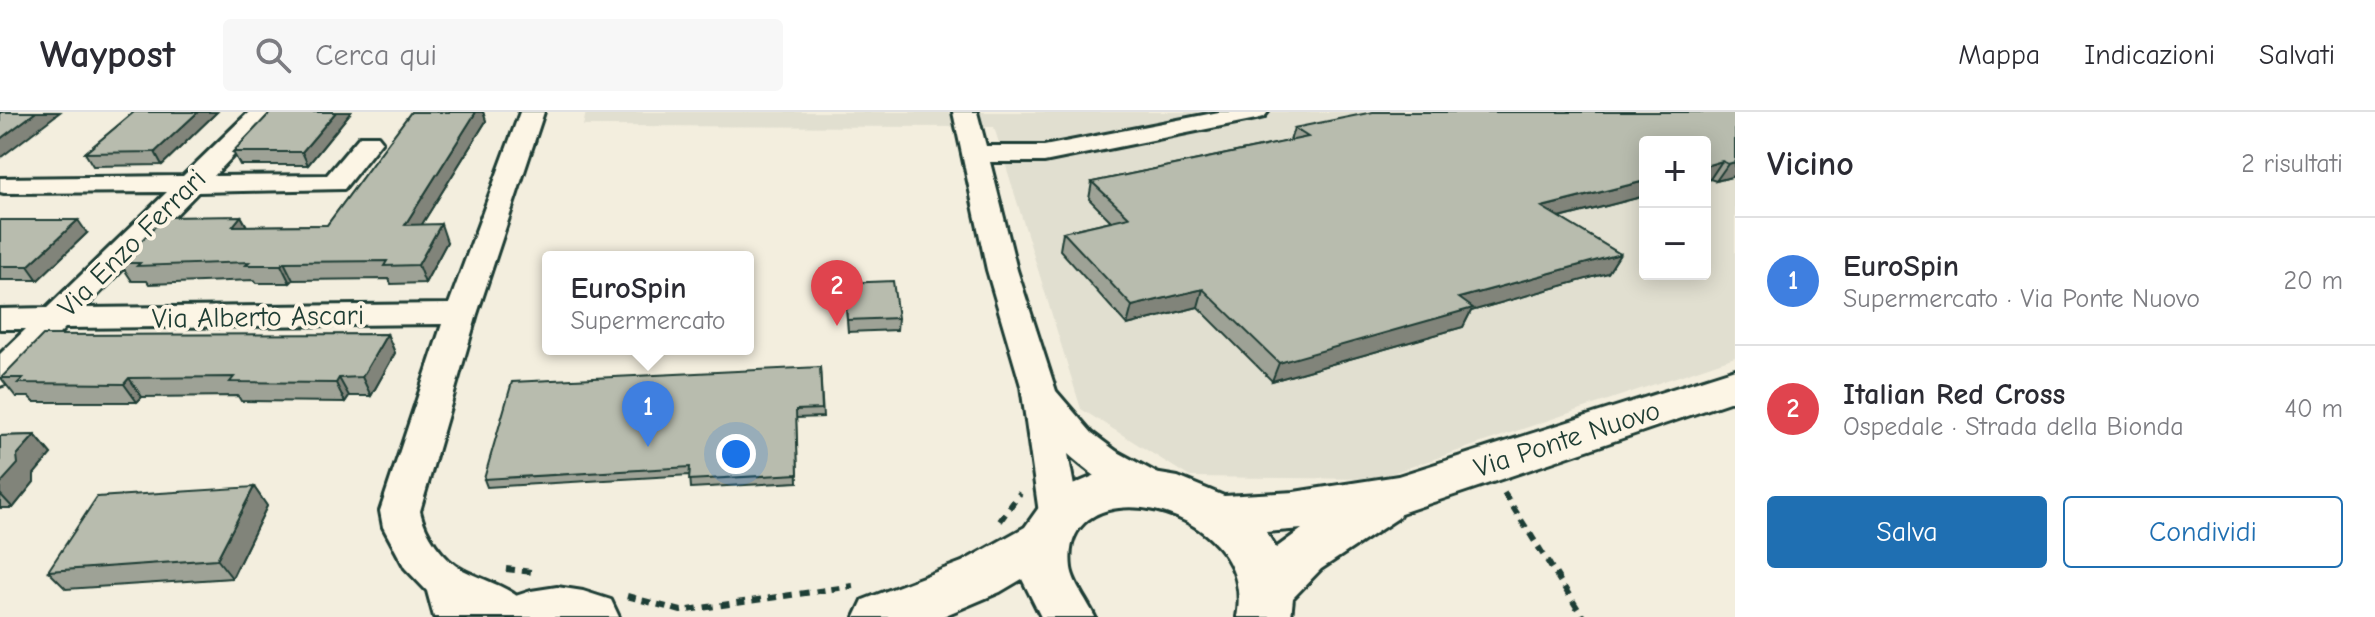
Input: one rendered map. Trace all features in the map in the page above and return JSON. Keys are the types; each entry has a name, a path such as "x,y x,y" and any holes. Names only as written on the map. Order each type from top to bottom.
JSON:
{"street":[{"name":"Via Enzo Ferrari","path":"0,374 263,112"},
{"path":"512,617 479,594 451,600 403,527 400,511 461,314 532,112"},
{"path":"965,112 1002,270 1038,386 1071,438 1091,455 1148,487"},
{"path":"974,154 1044,154 1256,112"},
{"path":"4,185 335,183 369,141"},
{"name":"Via Alberto Ascari","path":"0,319 461,314"},
{"name":"Via Ponte Nuovo","path":"1218,516 1294,511 1398,495 1735,384"},
{"path":"1038,386 1043,569 1054,598 1068,617"},
{"name":"Via Ponte Nuovo","path":"870,601 981,577 1042,514 1083,496 1114,487 1148,487 1196,502 1242,537 1259,562 1265,603"},
{"name":"Via Ponte Nuovo","path":"1265,603 1303,554 1398,495"},
{"path":"532,595 551,610 572,611 603,604"}],"path":[{"path":"1486,465 1583,617"},
{"path":"996,527 1042,514"},
{"path":"451,600 506,569 532,595"},
{"path":"603,604 638,600 681,611 870,601"}],"shaded area":[{"path":"586,112 1735,112 1735,357 1375,479 1190,477 1081,409 994,127 583,126"}],"building":[{"path":"0,112 36,112 0,139"},
{"path":"134,112 198,112 155,152 85,153"},
{"path":"271,112 336,112 302,152 233,152"},
{"path":"411,112 476,112 405,225 441,224 418,265 384,266 387,261 284,262 281,265 246,265 249,262 137,266 140,263 120,263 164,217 241,216 233,226 327,225"},
{"path":"1373,112 1735,112 1735,162 1711,164 1711,136 1639,136 1639,183 1542,207 1620,254 1459,298 1473,308 1279,363 1203,289 1132,306 1063,232 1129,217 1092,182 1308,137 1294,128"},
{"path":"0,220 78,220 28,266 0,266"},
{"path":"893,281 898,318 847,320 845,283"},
{"path":"387,334 362,377 339,378 336,383 230,382 234,377 129,378 124,384 18,383 23,378 1,378 43,335"},
{"path":"820,367 822,409 796,410 798,474 689,480 690,467 484,479 512,382"},
{"path":"35,435 17,455 18,464 0,484 0,436"},
{"path":"254,487 217,559 48,571 97,497"}],"place":[{"name":"Italian Red Cross","path":"837,326"},
{"name":"EuroSpin","path":"648,447"}]}
